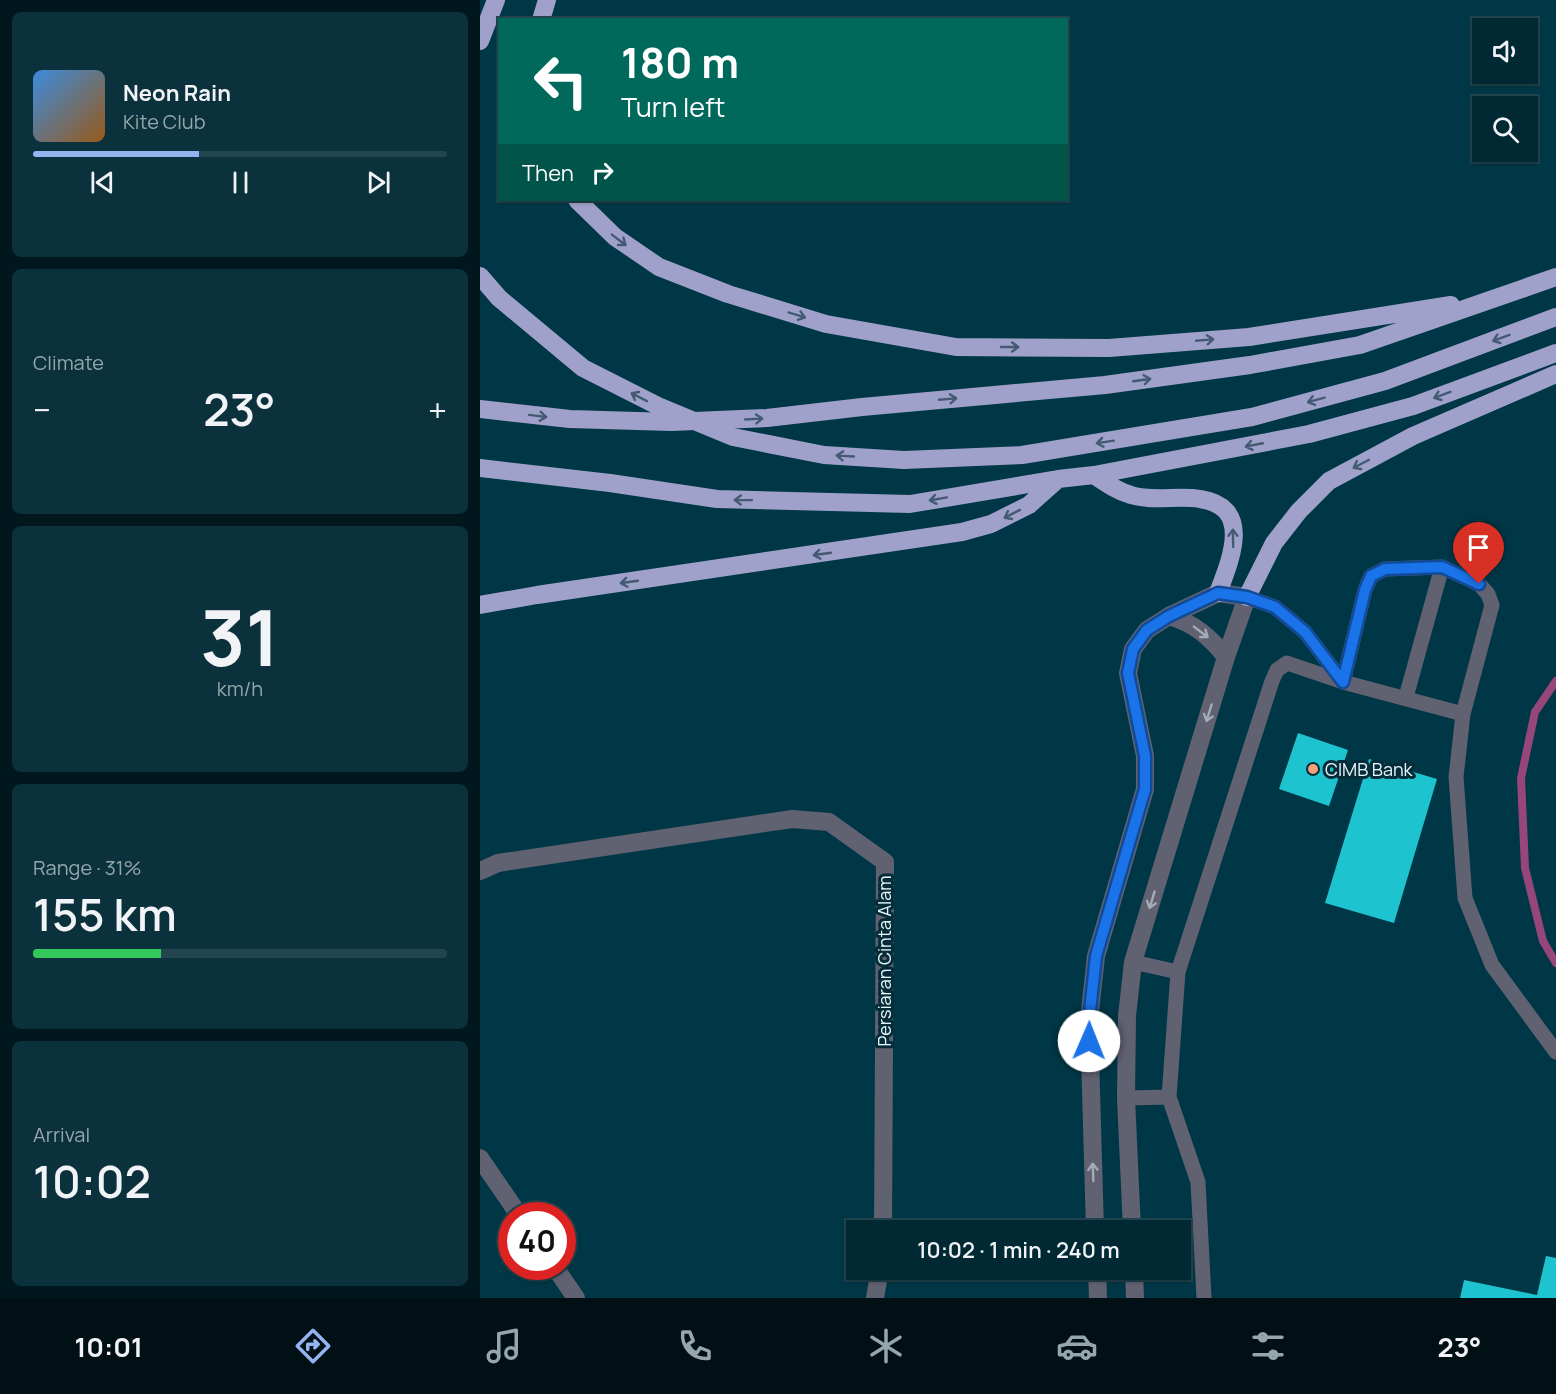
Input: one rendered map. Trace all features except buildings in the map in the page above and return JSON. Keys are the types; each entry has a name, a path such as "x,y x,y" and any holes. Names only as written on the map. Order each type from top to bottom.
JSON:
{"highway":[{"path":"480,41 496,0"},
{"path":"542,18 547,0"},
{"path":"578,201 615,237 658,267 729,294 826,324 956,347 1108,348 1249,337 1497,298"},
{"path":"480,276 499,298 583,368 658,406 733,436 824,455 904,460 1022,455 1252,417 1385,381 1556,317"},
{"path":"480,409 570,419 683,422 767,418 1105,385 1250,365 1360,345 1556,277"},
{"path":"480,468 610,483 717,499 910,504 1094,475 1332,428 1413,406 1556,353"},
{"path":"1247,597 1274,543 1299,511 1329,481 1413,436 1556,374"},
{"path":"1094,475 1132,496 1201,499 1219,505 1231,518 1235,535 1233,553 1218,593"},
{"path":"480,605 962,532 991,524 1029,505 1058,479"}],"street":[{"path":"1095,1220 1089,1020 1096,956 1145,789 1145,756 1128,673 1133,649 1147,630 1169,616 1218,593 1247,597 1226,657 1133,962 1127,1016 1126,1098 1132,1220"},
{"path":"1169,616 1199,629 1226,657"},
{"name":"Persiaran Cinta Alam","path":"480,871 498,863 792,819 829,822 885,862 883,1220"},
{"path":"480,1158 510,1202"},
{"path":"564,1280 576,1298"},
{"path":"875,1298 878,1280"},
{"path":"1097,1280 1098,1298"},
{"path":"1134,1280 1135,1298"}],"lane":[{"path":"1343,682 1365,590 1371,576 1385,569 1442,567 1479,584 1488,594 1492,605 1463,714 1456,777 1465,898 1492,965 1556,1052"},
{"path":"1406,698 1442,567"},
{"path":"1247,597 1275,607 1305,632 1343,682"},
{"path":"1204,1298 1198,1182 1169,1096 1178,972 1276,670 1287,663 1343,682 1463,714"},
{"path":"1133,962 1178,972"},
{"path":"1126,1098 1169,1096"}],"waterway":[{"path":"1556,681 1535,712 1521,778 1525,868 1543,941 1556,963"}],"place":[{"name":"CIMB Bank","path":"1313,769"}],"route":[{"path":"1089,1041 1096,956 1145,789 1145,756 1128,673 1133,649 1147,630 1169,616 1218,593 1247,597 1275,607 1305,632 1343,682 1365,590 1371,576 1385,569 1442,567 1479,584"}]}
